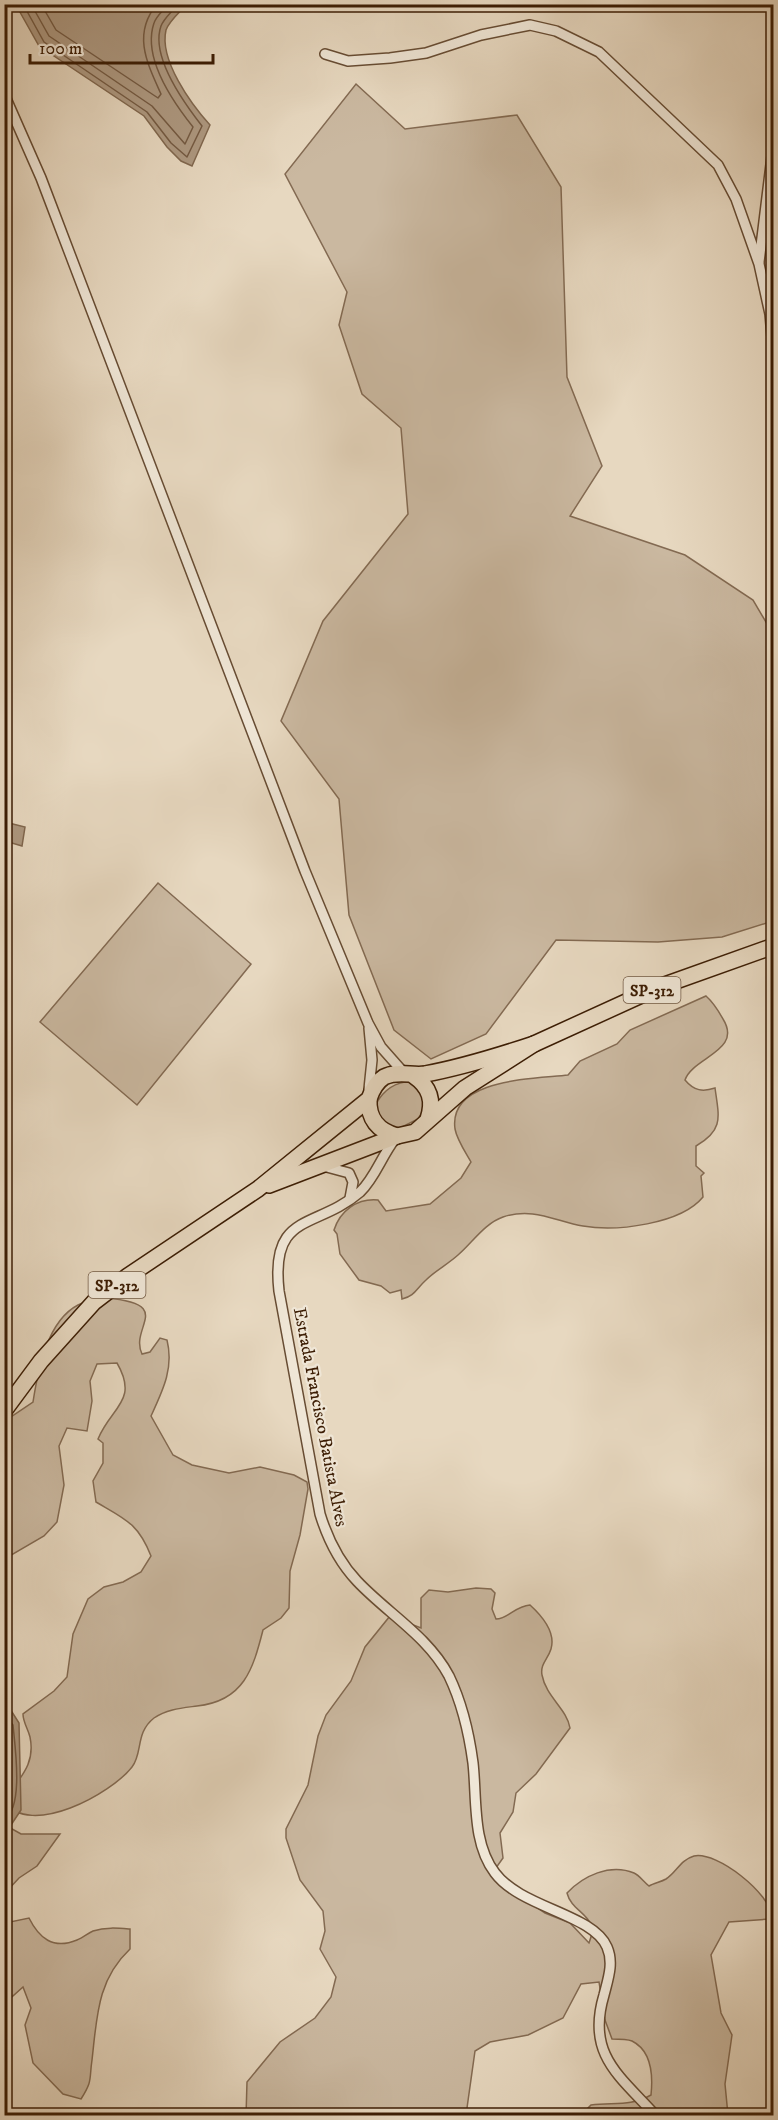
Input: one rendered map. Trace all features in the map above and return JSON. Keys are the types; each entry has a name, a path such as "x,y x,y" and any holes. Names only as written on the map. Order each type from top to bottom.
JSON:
{"main road":[{"name":"SP-312","path":"4,1411 47,1354 94,1302 258,1190 369,1099 378,1082 385,1076 409,1075 467,1066 534,1044 659,987 774,946"},
{"name":"SP-312","path":"258,1190 397,1136 415,1132 465,1088 534,1044"},
{"path":"409,1075 422,1082 431,1100 428,1119"},
{"path":"369,1099 369,1108 375,1124 381,1130 397,1136"}],"street":[{"path":"325,54 348,61 426,53 481,35 530,25 556,31 599,52 627,76 718,165 736,200 759,264 770,315 774,361 774,418"},
{"path":"4,94 41,178 305,871 368,1023 381,1047 409,1075"},
{"path":"759,264 774,140"},
{"path":"368,1023 372,1060 369,1099"},
{"name":"Estrada Francisco Batista Alves","path":"397,1136 385,1151 367,1185 349,1200 297,1227 287,1236 278,1257 279,1291 326,1532 333,1549 357,1581 416,1634 433,1652 448,1675 468,1732 479,1832 488,1863 496,1875 526,1899 590,1928 600,1935 606,1945 610,1967 598,2019 602,2048 617,2077 656,2115"},
{"path":"323,1166 349,1173 353,1182 349,1200"}],"shaded area":[{"path":"356,84 405,129 517,115 561,187 567,377 602,466 570,516 685,555 753,600 773,634 773,921 722,937 658,942 556,940 486,1034 431,1059 394,1030 349,915 339,799 281,721 323,621 408,514 401,428 362,394 339,325 347,292 285,174"},
{"path":"158,883 251,964 137,1105 40,1022"},
{"path":"706,996 723,1019 727,1039 714,1053 697,1065 685,1080 699,1090 715,1088 718,1107 718,1122 715,1128 705,1140 696,1146 696,1166 704,1173 701,1176 703,1197 693,1206 664,1220 613,1228 583,1226 534,1214 514,1214 490,1224 458,1255 406,1298 402,1299 401,1290 390,1293 381,1286 359,1280 340,1254 337,1234 334,1230 340,1217 350,1207 363,1201 378,1200 386,1211 430,1204 461,1178 471,1162 455,1129 456,1112 465,1100 496,1084 568,1075 580,1061 617,1044 630,1030"},
{"path":"412,1081 421,1087 426,1106 418,1119 396,1130 380,1123 376,1104 379,1099 391,1087"},
{"path":"106,1298 139,1305 145,1311 140,1344 142,1354 150,1352 160,1338 167,1340 168,1369 151,1416 173,1455 192,1465 229,1473 260,1467 294,1475 307,1482 308,1489 300,1535 290,1571 289,1608 281,1618 263,1630 255,1658 244,1681 236,1690 213,1703 175,1709 154,1718 144,1730 132,1767 107,1789 70,1808 51,1814 32,1815 16,1812 4,1801 24,1772 30,1756 30,1737 23,1714 54,1691 67,1677 73,1634 88,1599 104,1587 123,1582 141,1572 151,1556 141,1536 130,1523 96,1502 93,1481 103,1463 103,1443 98,1439 124,1395 123,1376 117,1363 97,1364 90,1381 92,1401 87,1431 67,1428 59,1446 64,1485 57,1522 44,1536 8,1557 4,1555 5,1421 33,1402 41,1361 51,1334 67,1312 78,1305"},
{"path":"476,1588 491,1589 495,1593 492,1609 496,1619 530,1605 543,1619 552,1643 550,1653 542,1668 542,1675 544,1683 565,1715 570,1728 536,1774 516,1793 513,1812 500,1833 503,1858 493,1872 497,1880 545,1913 570,1923 589,1943 592,1934 589,1920 574,1906 567,1893 581,1881 606,1870 625,1870 634,1873 649,1886 666,1879 689,1858 704,1856 729,1867 741,1876 763,1897 769,1908 772,1917 770,1919 729,1922 711,1955 721,2013 732,2035 725,2084 728,2115 581,2115 591,2105 629,2103 651,2095 652,2080 647,2057 639,2045 632,2041 612,2039 605,2020 599,1982 581,1984 563,2018 528,2035 490,2042 475,2051 466,2115 246,2116 247,2082 280,2042 315,2018 331,1997 336,1977 320,1949 325,1931 323,1911 300,1880 286,1838 286,1829 308,1785 318,1736 326,1715 351,1681 365,1647 390,1616 421,1628 421,1598 429,1590 448,1592"},
{"path":"5,1825 21,1834 60,1834 37,1866 19,1878 5,1893"},
{"path":"29,1918 42,1936 61,1944 77,1940 98,1930 130,1929 130,1949 111,1973 100,2000 90,2080 81,2099 63,2094 33,2063 25,2025 31,2008 23,1987 5,2003 5,1923"}],"water":[{"path":"16,5 186,5 167,27 165,42 167,55 178,81 210,125 192,166 181,161 167,147 144,116 39,46"},
{"path":"5,822 25,827 22,846 5,841"},
{"path":"12,1712 19,1723 21,1810 11,1825 5,1827 5,1714"}]}
